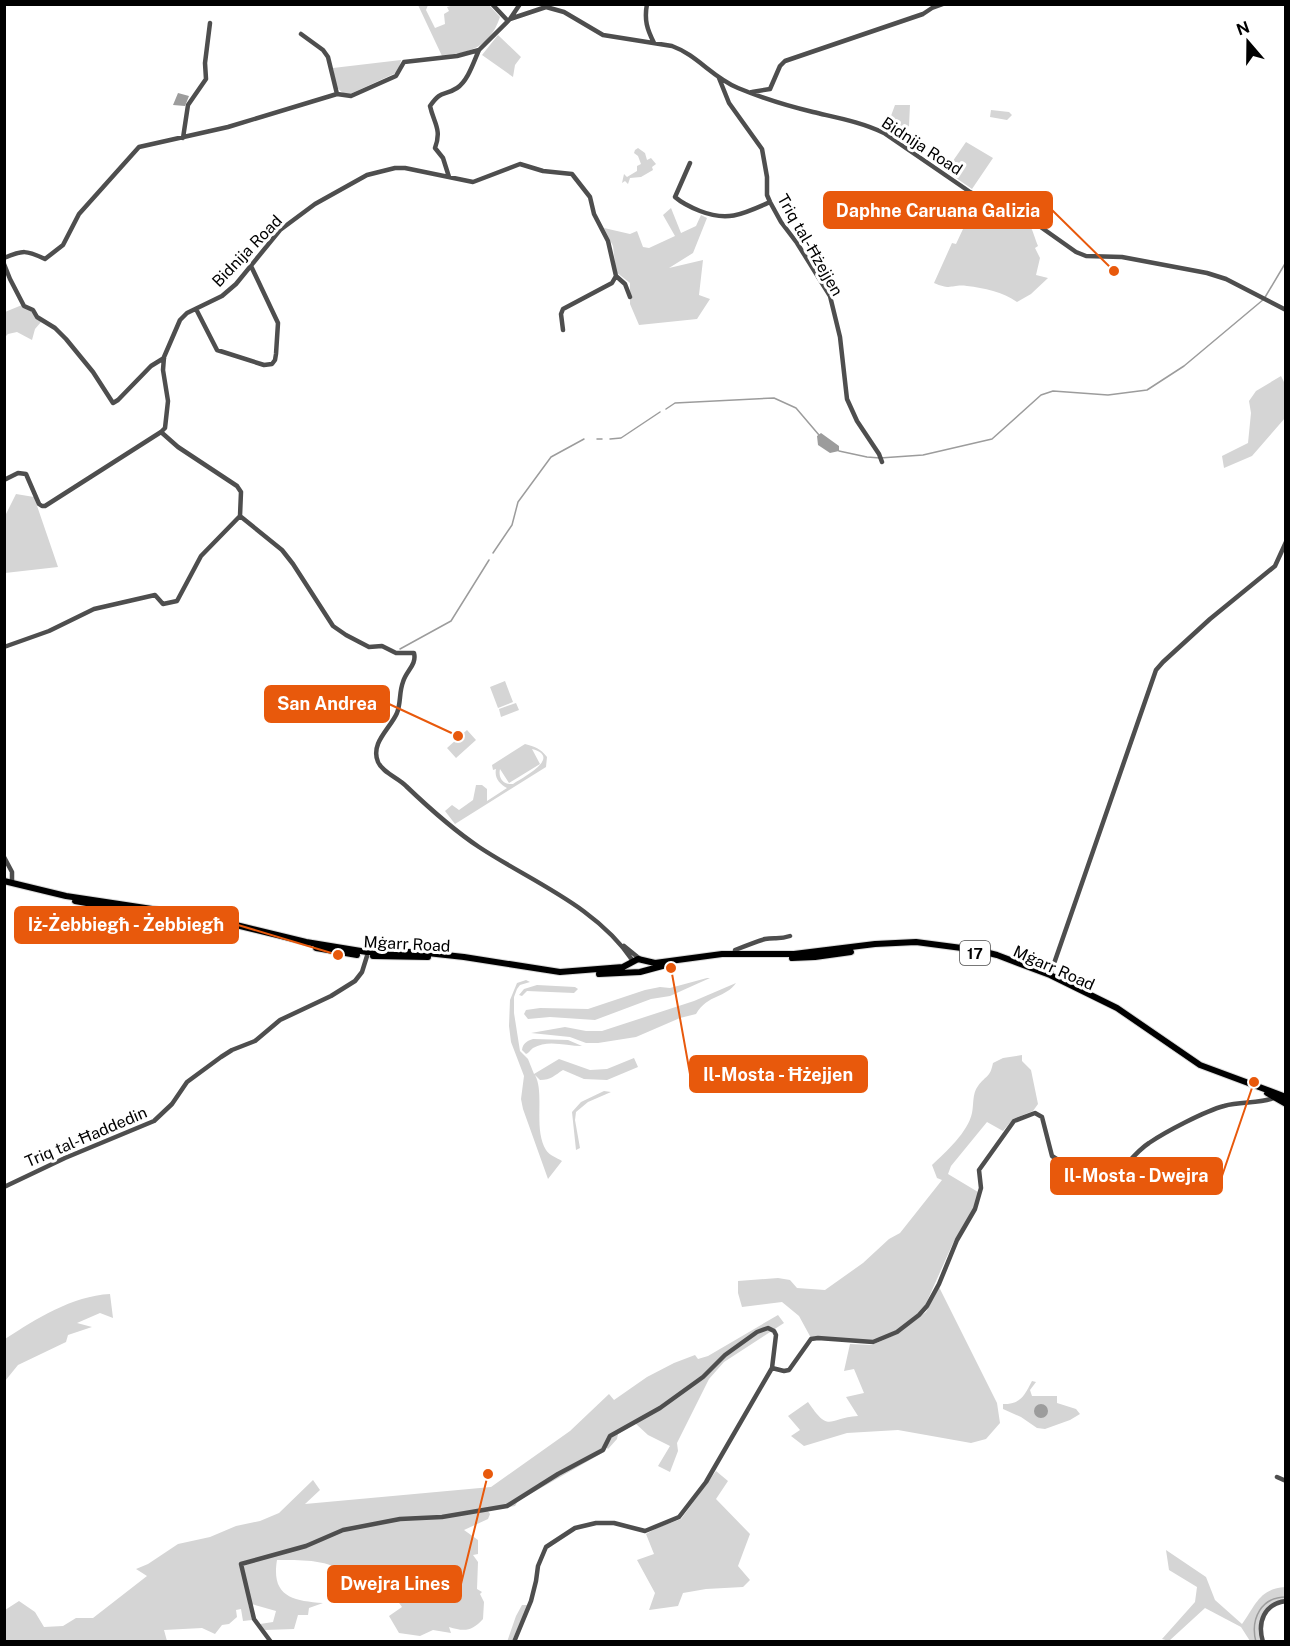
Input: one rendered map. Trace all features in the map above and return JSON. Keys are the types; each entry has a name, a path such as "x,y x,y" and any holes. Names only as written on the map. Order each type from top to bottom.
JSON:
{"main road":[{"name":"Mġarr Road","path":"7,883 83,903 172,915 339,953 464,960 560,975 643,971 656,967 723,958 815,957 868,949 915,946 978,953 1035,972 1117,1012 1199,1068 1281,1095"},
{"name":"Mġarr Road","path":"7,883 66,896 209,919 340,949 367,952 418,952 560,972 618,968 642,960 655,963 735,954 794,954 875,944 929,943 955,946 997,955 1050,975 1117,1008 1200,1065 1281,1095 1286,1103"},
{"path":"642,960 645,965 643,971"},
{"path":"632,962 635,971"}],"street":[{"path":"492,4 509,20"},
{"path":"449,177 443,158 435,148 438,139 436,119 430,106 443,92 456,89 462,84 479,50 509,20 520,4"},
{"path":"647,4 646,26 654,43"},
{"path":"750,92 770,89 780,66 785,61 923,14 943,4"},
{"name":"Bidnija Road","path":"509,20 546,7 564,12 603,35 681,49 699,60 719,78 750,92 793,107 875,129 970,192 991,203 1007,206 1018,212 1076,252 1086,256 1122,257 1207,273 1226,279 1286,310"},
{"path":"183,138 188,105 206,79 205,63 210,23"},
{"path":"301,34 324,50 328,57 337,94"},
{"path":"4,258 29,251 45,259 56,251 63,245 79,214 139,147 183,138 337,94 351,96 396,76 404,62 457,56 479,50"},
{"name":"Triq tal-Ħżejjen","path":"719,78 729,103 762,149 767,195 770,202 830,297 840,337 847,399 882,462"},
{"path":"690,163 675,197 684,205 712,216 728,217 745,214 770,202"},
{"name":"Bidnija Road","path":"161,432 165,428 168,401 163,370 164,357 180,320 186,313 222,296 236,284 280,230 315,204 367,175 395,168 473,182 520,164 543,171 572,174 590,197 594,214 608,241 616,276"},
{"path":"4,264 24,306 33,310 37,317 55,328 66,339 93,372 112,403 127,393 152,366 164,357"},
{"path":"196,309 217,350 268,365 273,362 276,354 278,323 251,266"},
{"path":"563,330 562,309 612,283 616,276 625,284 630,297"},
{"path":"4,480 18,473 26,474 39,504 45,506 161,432 178,447 237,486 241,494 240,516 201,556 177,600 163,604 155,595 98,608 49,631 4,647"},
{"path":"240,516 282,550 333,626 369,647 382,646 396,653 412,652 414,661 403,682 397,713 376,747 378,764 440,819 479,847 573,903 617,942 642,960"},
{"path":"1050,975 1156,670 1210,619 1275,566 1286,543"},
{"path":"4,858 13,875 7,883"},
{"path":"735,954 735,950 764,939 780,939 790,936"},
{"path":"617,942 632,962"},
{"path":"618,968 626,962 628,955"},
{"name":"Triq tal-Ħaddedin","path":"4,1187 64,1158 154,1121 174,1101 187,1082 221,1058 238,1047 255,1041 280,1020 338,993 355,981 362,972 367,956"},
{"path":"774,1368 783,1371 791,1369 811,1340 818,1338 873,1342 903,1328 923,1311 939,1284 956,1242 975,1209 981,1188 979,1170 1015,1120 1035,1113 1042,1117 1052,1156 1077,1172 1096,1189 1106,1184 1148,1143 1209,1111 1249,1101 1267,1101 1281,1095"},
{"path":"272,1641 254,1619 241,1564 306,1546 343,1530 400,1519 442,1517 507,1506 558,1474 603,1450 610,1436 660,1408 757,1332 768,1328 774,1331 776,1335 774,1368 706,1482 679,1516 645,1531 614,1523 596,1523 575,1528 546,1547 538,1566 537,1581 531,1601 514,1641"},
{"path":"1277,1476 1286,1481"},
{"path":"1263,1641 1261,1624 1266,1611 1272,1604 1286,1600"}],"shaded area":[{"path":"418,5 428,5 426,10 435,28 445,24 444,14 449,11 447,7 454,5 489,5 500,17 491,35 478,47 442,56"},
{"path":"498,35 521,57 515,65 513,77 482,55"},
{"path":"401,60 398,72 350,94 344,94 336,87 333,68"},
{"path":"178,93 189,96 185,106 173,105"},
{"path":"895,105 910,105 909,126 901,143 885,132"},
{"path":"991,110 1009,112 1012,115 1007,120 990,117"},
{"path":"966,142 993,158 972,189 946,171"},
{"path":"638,148 645,153 647,160 651,158 656,164 652,167 653,170 641,177 630,178 628,184 625,181 622,183 624,174 627,177 637,171 637,166 641,164 634,153"},
{"path":"977,199 989,206 1018,215 1029,224 1033,232 1038,246 1035,248 1040,258 1036,275 1048,278 1031,294 1017,302 987,289 962,286 945,287 934,283 952,243 956,244"},
{"path":"671,208 681,233 696,226 701,215 707,218 693,253 669,268 703,260 699,295 710,299 697,319 639,325 630,304 630,283 616,272 613,246 604,228 630,234 637,231 643,247 649,248 675,236 663,215"},
{"path":"22,305 41,322 35,329 32,340 17,332 5,337 5,312"},
{"path":"1281,376 1285,384 1285,418 1252,456 1224,468 1222,456 1248,443 1251,413 1249,401 1256,391"},
{"path":"821,433 839,446 839,451 830,453 818,445 817,436"},
{"path":"16,494 34,497 58,567 5,573 5,516"},
{"path":"505,681 513,702 498,708 490,687"},
{"path":"516,703 519,710 501,717 499,709"},
{"path":"467,730 476,740 456,758 447,748"},
{"path":"525,744 537,748 547,757 546,767 455,824 445,811 452,805 459,810 473,800 476,785 482,785 487,789 487,801 507,788 498,780 496,769 493,770 492,765","holes":["532,749 543,757 542,762 538,767 531,772 513,784 506,783 502,780 500,769 509,783 540,764"]},
{"path":"710,978 670,996 651,999 595,1020 550,1017 528,1019 524,1014 526,1010 540,1008 588,1009 645,990 670,988"},
{"path":"526,980 530,982 520,985 514,997 514,1013 520,1051 528,1059 534,1074 559,1059 590,1070 607,1069 634,1058 638,1067 607,1080 584,1079 563,1070 544,1080 540,1080 535,1075 539,1091 539,1122 542,1141 547,1152 562,1161 548,1179 523,1109 521,1099 524,1076 511,1042 509,1026 510,1000 517,983"},
{"path":"736,983 732,988 711,999 696,1014 680,1018 636,1037 586,1043 570,1037 531,1033 565,1027 602,1031 694,1001"},
{"path":"537,985 578,989 574,993 527,991 522,996 519,995 524,989"},
{"path":"533,1039 568,1040 582,1046 545,1044 533,1048 526,1054 522,1050 523,1046"},
{"path":"1022,1055 1022,1061 1031,1070 1038,1104 1033,1111 1013,1119 1003,1131 987,1122 951,1166 948,1174 978,1192 974,1210 953,1243 924,1308 898,1330 868,1343 817,1336 811,1338 799,1316 782,1302 742,1307 738,1293 738,1281 778,1278 790,1280 797,1288 825,1290 863,1263 889,1239 900,1233 942,1180 937,1178 932,1165 956,1141 966,1127 972,1113 976,1089 989,1074 993,1063 1003,1058"},
{"path":"604,1091 611,1092 588,1102 576,1112 575,1120 580,1148 576,1150 572,1112 581,1102"},
{"path":"939,1287 997,1403 1000,1423 986,1439 971,1443 898,1430 847,1433 804,1446 791,1436 800,1430 788,1416 808,1402 825,1421 858,1416 846,1397 864,1393 854,1369 844,1371 850,1344 872,1345 897,1334 926,1312"},
{"path":"110,1294 113,1318 100,1313 77,1323 92,1327 68,1335 66,1342 18,1365 5,1381 5,1339 42,1316 68,1304"},
{"path":"778,1315 784,1323 724,1362 709,1379 677,1443 678,1451 670,1472 658,1466 670,1446 648,1435 635,1423 618,1434 617,1439 608,1449 606,1447 604,1452 518,1501 515,1506 488,1511 490,1514 488,1519 464,1530 478,1540 478,1554 473,1555 478,1562 477,1589 482,1592 480,1594 484,1602 483,1619 472,1628 460,1630 449,1627 451,1633 433,1630 420,1636 399,1633 389,1616 402,1607 381,1578 371,1587 368,1584 357,1596 343,1580 352,1577 344,1571 316,1562 277,1560 277,1582 286,1594 293,1598 323,1603 309,1608 308,1615 298,1615 294,1629 265,1630 260,1624 273,1622 276,1611 248,1603 252,1620 243,1621 241,1609 236,1610 237,1617 229,1624 222,1625 215,1634 202,1628 164,1630 167,1641 5,1642 5,1610 19,1601 35,1612 44,1627 63,1626 76,1618 93,1618 147,1576 136,1569 148,1564 178,1544 210,1537 236,1526 260,1521 279,1513 313,1480 320,1490 305,1504 491,1487 570,1431 609,1394 614,1400 647,1377 674,1363 695,1355 698,1359 708,1356"},
{"path":"1032,1381 1036,1382 1030,1390 1032,1396 1057,1396 1057,1403 1076,1409 1080,1414 1045,1429 1037,1428 1003,1409 1003,1404 1018,1401"},
{"path":"1038,1404 1044,1404 1048,1411 1044,1418 1038,1418 1034,1414 1034,1408"},
{"path":"716,1471 728,1481 716,1499 750,1534 738,1566 750,1580 743,1587 683,1593 678,1606 649,1610 655,1593 637,1560 654,1554 646,1534 681,1519"},
{"path":"1166,1550 1206,1577 1215,1600 1242,1624 1259,1599 1269,1591 1285,1587 1285,1600 1270,1605 1263,1614 1262,1641 1250,1641 1241,1627 1205,1608 1169,1641 1162,1639 1195,1602 1197,1587 1169,1570"},
{"path":"522,1605 528,1605 512,1641 507,1642 516,1616"}],"waterway":[{"path":"839,451 880,458 923,455 992,439 1041,395 1053,391 1108,395 1147,390 1184,366 1264,299 1286,262"},
{"path":"666,409 675,403 774,398 796,408 819,435"},
{"path":"610,439 621,438 660,412"},
{"path":"493,553 512,525 518,502 551,457 584,439"},
{"path":"597,439 602,439"},
{"path":"400,649 451,621 489,560"},
{"path":"1256,1642 1255,1625 1259,1611 1270,1601 1286,1597"}],"place":[{"name":"Daphne Caruana Galizia","path":"1114,271"},
{"name":"San Andrea","path":"458,736"},
{"name":"Iż-Żebbiegħ - Żebbiegħ","path":"338,955"},
{"name":"Il-Mosta - Ħżejjen","path":"671,968"},
{"name":"Il-Mosta - Dwejra","path":"1254,1082"},
{"name":"Dwejra Lines","path":"488,1474"}]}
